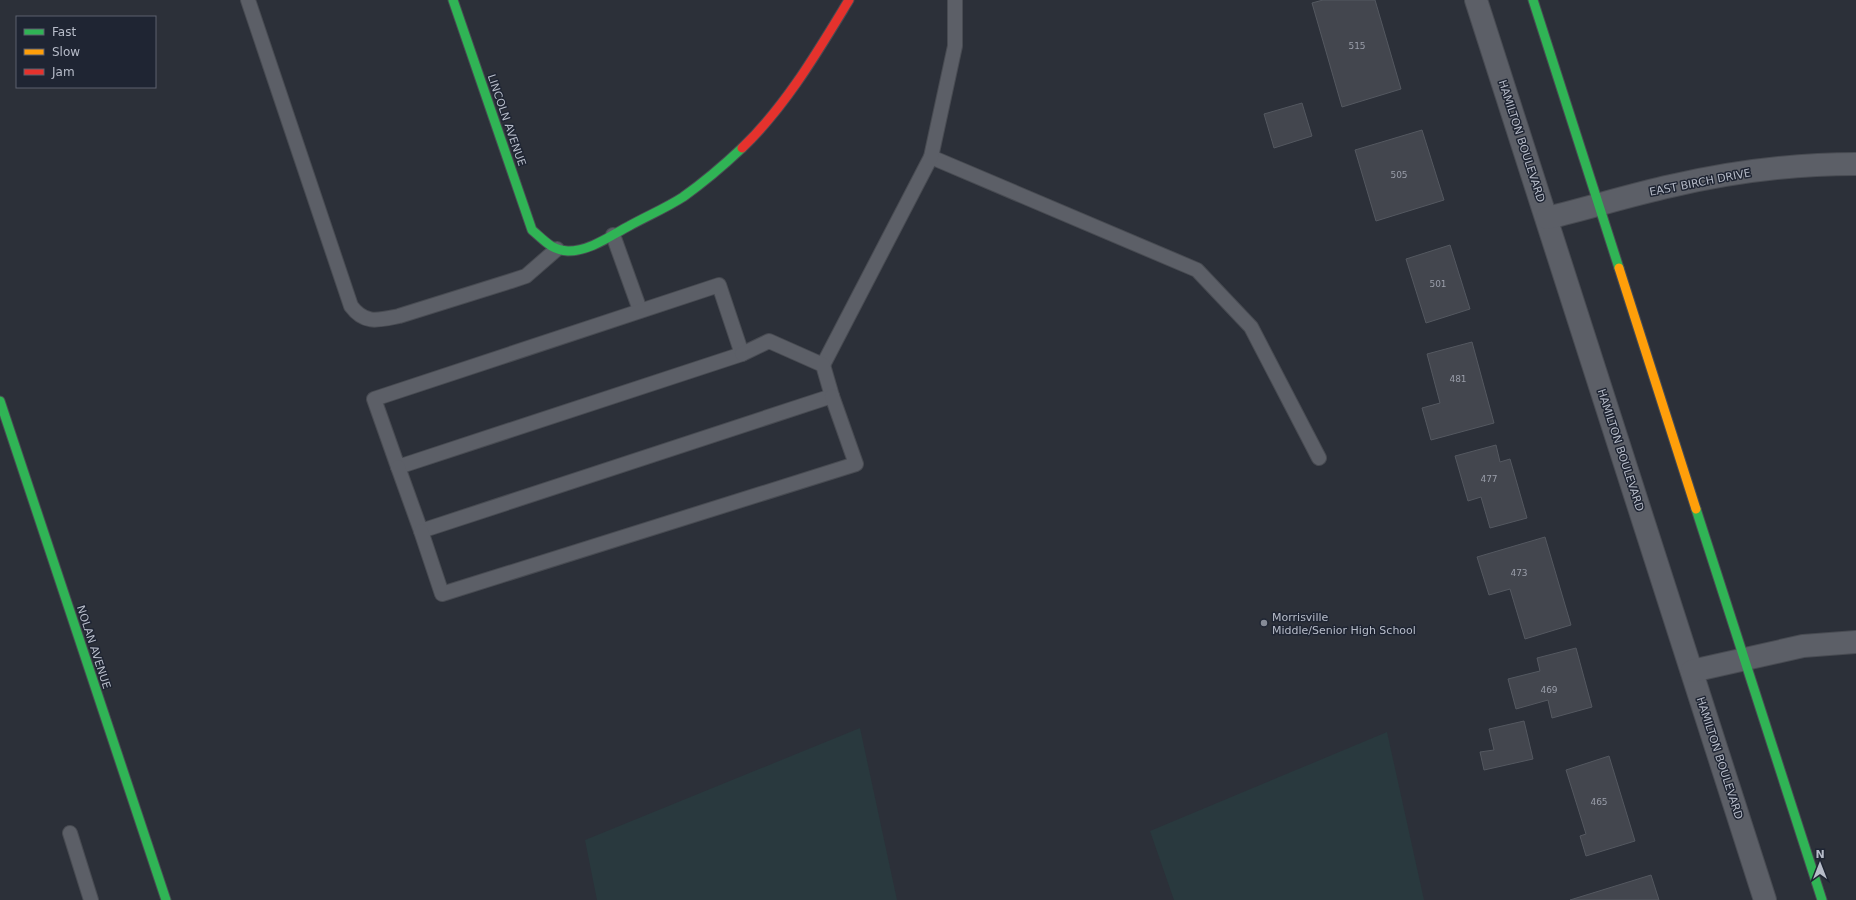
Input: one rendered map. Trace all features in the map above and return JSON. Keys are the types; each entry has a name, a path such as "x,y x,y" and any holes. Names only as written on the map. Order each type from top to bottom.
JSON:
{"street":[{"name":"LINCOLN AVENUE","path":"453,0 532,230 551,246"},
{"path":"551,246 567,251 588,248 678,200 700,185 740,151 776,112 807,69 849,0"},
{"name":"HAMILTON BOULEVARD","path":"1476,0 1765,900"},
{"path":"1533,0 1822,900"},
{"name":"EAST BIRCH DRIVE","path":"1547,218 1599,206 1671,186 1751,171 1830,164 1856,164"},
{"name":"NOLAN AVENUE","path":"0,401 166,900"},
{"path":"1692,671 1803,646 1856,642"}],"lane":[{"path":"248,0 351,306 357,314 367,319 381,319 399,316 526,276 551,246"},
{"path":"742,354 719,285 374,399 442,594 856,464 832,396 823,365 931,157 955,46 955,0"},
{"path":"931,157 1197,270 1251,327 1319,458"},
{"path":"613,235 640,310"},
{"path":"398,467 742,354 769,341 823,365"},
{"path":"421,531 832,396"},
{"path":"70,833 91,900"}],"shaded area":[{"path":"860,728 897,900 597,900 585,840"},
{"path":"1387,732 1424,900 1174,900 1150,831"}],"building":[{"path":"1323,0 1375,0 1401,89 1342,107 1312,3"},
{"path":"1302,103 1312,136 1274,148 1264,114"},
{"path":"1422,130 1444,200 1376,221 1355,150"},
{"path":"1450,245 1470,309 1426,323 1406,259"},
{"path":"1472,342 1494,423 1431,440 1422,408 1440,403 1427,354"},
{"path":"1496,445 1500,462 1510,459 1527,518 1490,528 1481,497 1468,501 1455,456"},
{"path":"1545,537 1571,625 1525,639 1510,589 1489,595 1477,557"},
{"path":"1576,648 1592,707 1552,718 1548,700 1516,709 1508,679 1540,671 1537,658"},
{"path":"1524,721 1533,759 1484,770 1480,752 1494,750 1489,729"},
{"path":"1609,756 1635,841 1586,856 1580,836 1586,834 1566,770"},
{"path":"1651,875 1659,900 1570,900"}],"traffic: fast":[{"path":"453,0 532,230 552,247 568,251 592,246 600,242 683,197 714,173 742,148"},
{"path":"1533,0 1619,268"},
{"path":"0,401 166,900"},
{"path":"1696,509 1822,900"}],"traffic: slow":[{"path":"1619,268 1696,509"}],"traffic: jam":[{"path":"742,148 758,132 787,96 813,58 849,0"}],"place":[{"name":"Morrisville Middle/Senior High School","path":"1264,623"}]}
